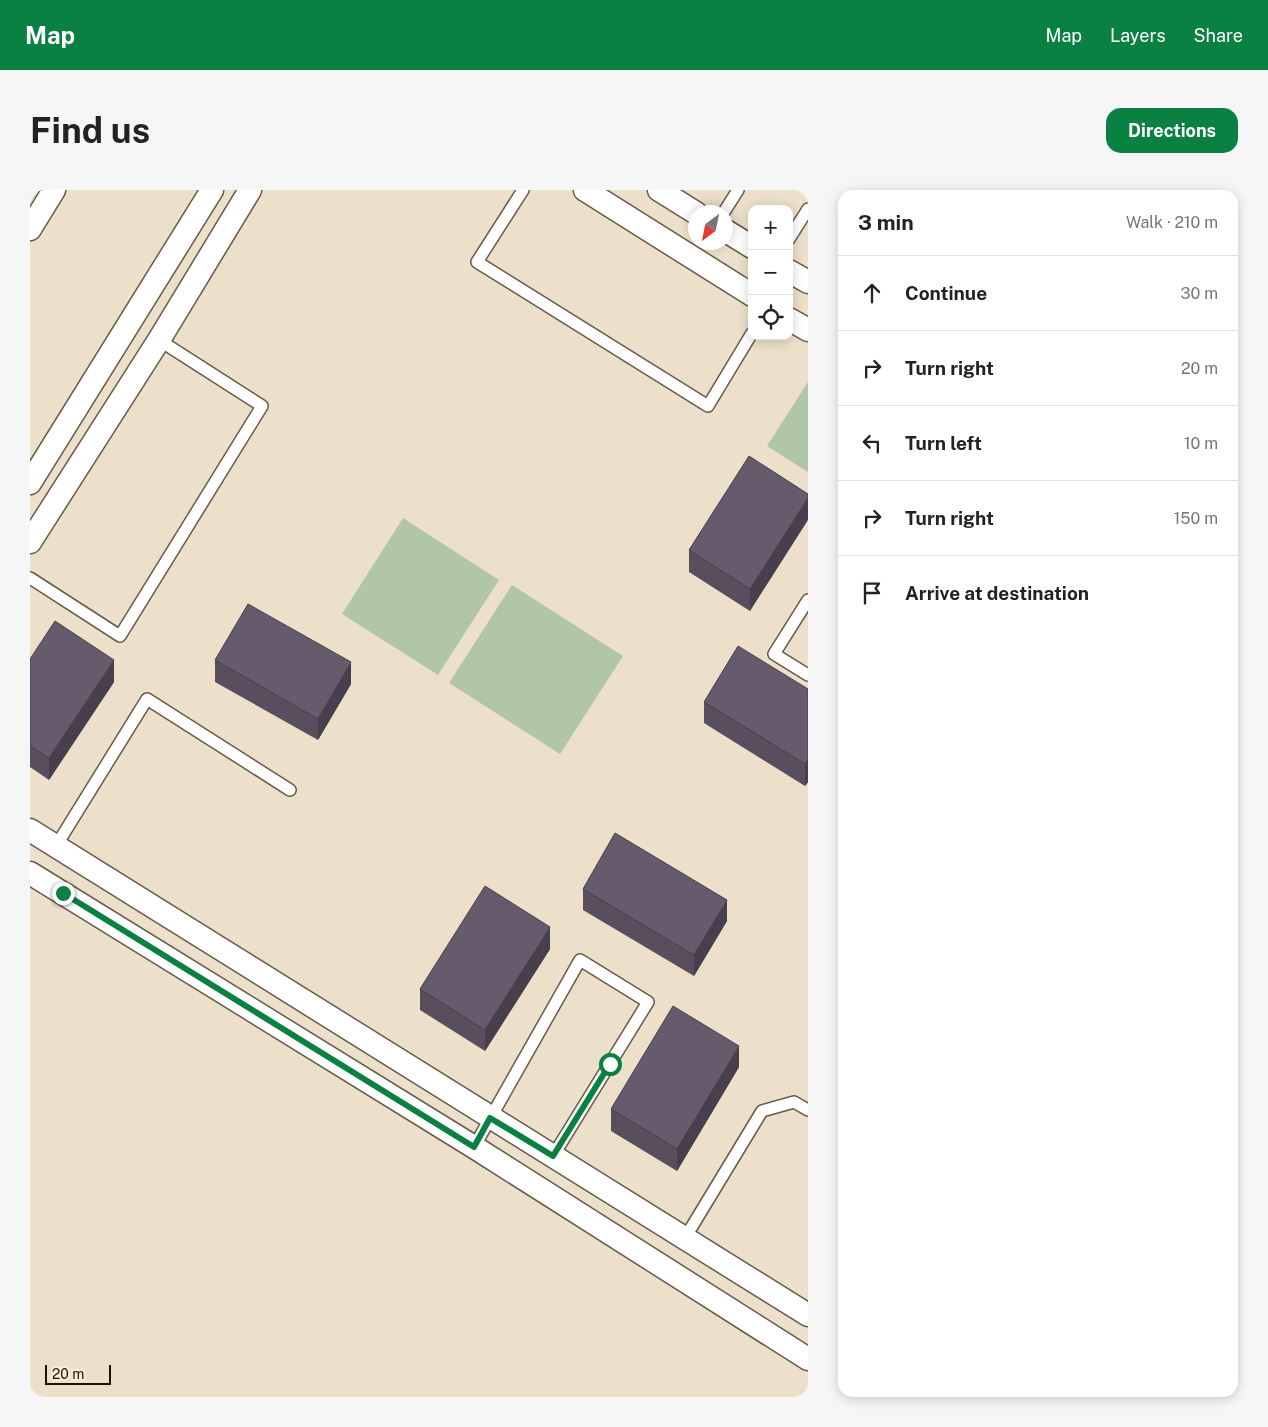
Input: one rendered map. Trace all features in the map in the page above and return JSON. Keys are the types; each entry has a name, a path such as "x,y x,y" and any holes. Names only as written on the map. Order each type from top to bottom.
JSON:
{"street":[{"path":"30,229 54,190"},
{"path":"30,483 212,190"},
{"path":"30,542 159,340 250,190"},
{"path":"585,190 748,292"},
{"path":"659,190 688,208"},
{"path":"733,235 748,245"},
{"path":"793,273 808,282"},
{"path":"793,321 808,330"},
{"path":"30,830 808,1315"},
{"path":"30,872 474,1147 808,1359"}],"lane":[{"path":"523,190 477,262 708,406 748,340"},
{"path":"728,205 738,190"},
{"path":"793,233 808,209"},
{"path":"30,578 120,636 262,406 159,340"},
{"path":"808,600 774,654 808,676"},
{"path":"56,846 147,699 290,790"},
{"path":"474,1147 580,960 648,1002 553,1156"},
{"path":"685,1238 762,1111 794,1102 808,1110"}],"green space":[{"path":"808,382 808,472 767,446"},
{"path":"403,518 499,580 438,675 342,614"},
{"path":"512,585 623,656 560,754 449,683"}],"building":[{"path":"749,456 808,494 808,498 750,589 689,550"},
{"path":"248,604 351,662 318,719 215,660"},
{"path":"55,621 114,660 49,758 30,746 30,659"},
{"path":"738,646 808,689 808,760 805,764 704,702"},
{"path":"615,833 727,900 694,955 583,889"},
{"path":"485,886 550,927 485,1030 420,989"},
{"path":"673,1006 739,1046 677,1149 611,1109"}],"route":[{"path":"63,893 474,1147 490,1118 553,1156 610,1064"}]}
